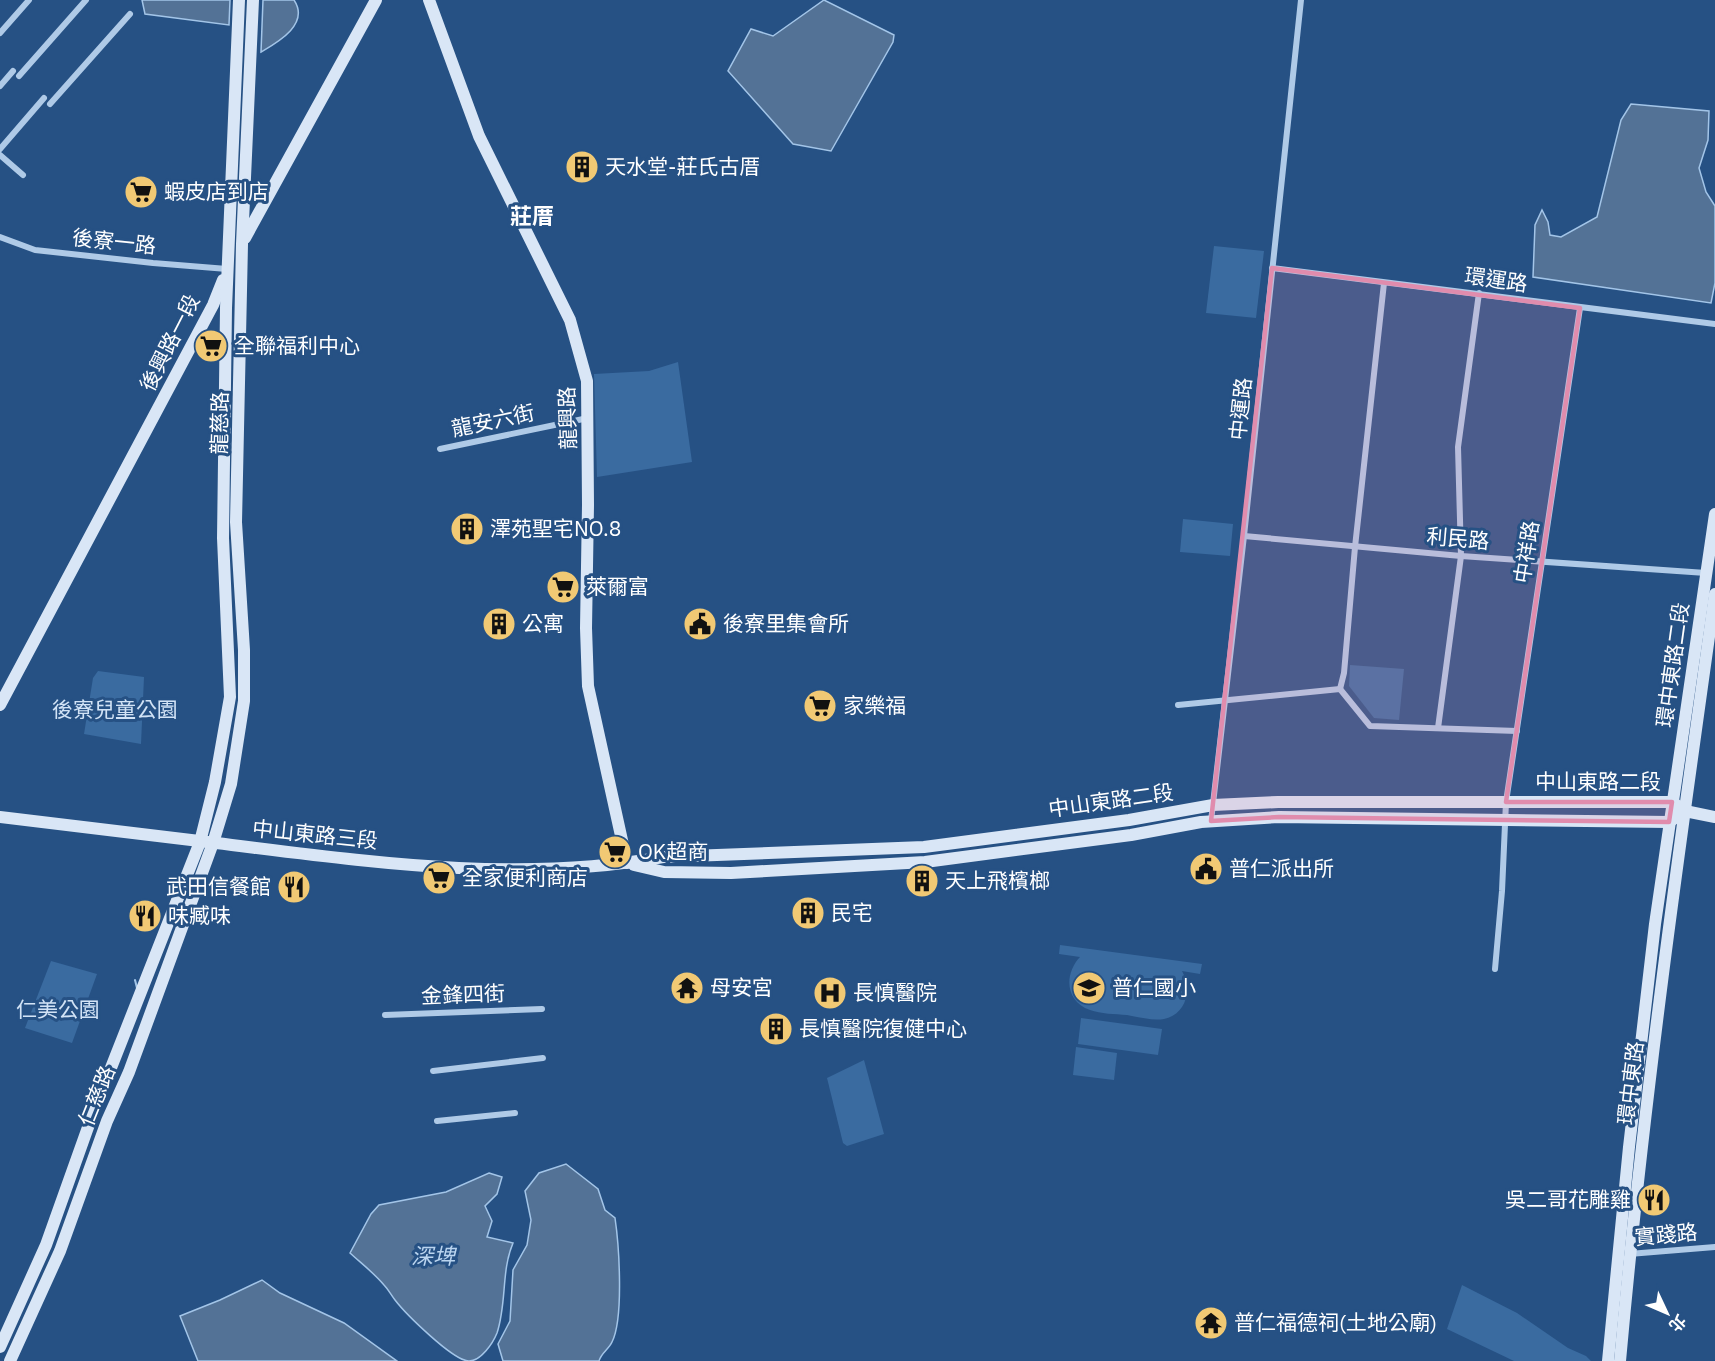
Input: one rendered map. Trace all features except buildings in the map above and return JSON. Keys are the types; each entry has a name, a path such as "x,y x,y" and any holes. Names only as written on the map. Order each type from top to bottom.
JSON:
{"street":[{"path":"0,33 29,0"},
{"path":"0,86 16,73 86,0"},
{"name":"龍慈路","path":"200,842 215,782 230,697 223,538 227,268 239,0"},
{"name":"龍慈路","path":"213,843 233,772 244,701 244,650 236,522 242,244 253,0"},
{"name":"後興路一段","path":"0,705 208,315 227,268 376,0"},
{"name":"龍興路","path":"429,0 479,136 570,320 587,381 588,686 627,863"},
{"name":"中運路","path":"1211,821 1301,0"},
{"path":"50,104 130,14"},
{"path":"0,149 44,98"},
{"path":"0,155 23,175"},
{"name":"後寮一路","path":"0,237 35,250 153,263 227,268"},
{"name":"環運路","path":"1272,268 1715,324"},
{"path":"1340,689 1344,673 1355,547 1384,283"},
{"path":"1438,728 1461,556 1458,447 1479,293"},
{"name":"中祥路","path":"1495,969 1506,802 1580,308"},
{"name":"龍安六街","path":"440,449 588,418"},
{"name":"環中東路二段","path":"1669,822 1715,514"},
{"name":"利民路","path":"1244,536 1461,556 1706,573"},
{"name":"環中東路二段","path":"1685,811 1715,594"},
{"path":"227,649 244,650"},
{"path":"1178,705 1340,689"},
{"path":"1340,689 1370,726 1516,731"},
{"name":"中山東路二段","path":"1278,802 1672,802 1685,811 1669,822 1279,817 1211,821 1131,835 925,862 731,873 664,872 627,863 663,857 924,847 1129,820 1213,805 1278,802"},
{"path":"1685,811 1715,817"},
{"name":"環中東路","path":"1608,1361 1685,811"},
{"name":"中山東路三段","path":"0,817 200,842 440,868 526,869 627,863"},
{"name":"環中東路","path":"1620,1361 1624,1255 1655,924 1669,822"},
{"name":"仁慈路","path":"0,1347 46,1245 92,1116 200,842"},
{"name":"仁慈路","path":"7,1358 60,1251 213,843"},
{"path":"147,980 161,984"},
{"name":"金鋒四街","path":"385,1015 542,1009"},
{"path":"433,1071 543,1058"},
{"path":"436,1120 515,1113"},
{"name":"實踐路","path":"1624,1255 1715,1247"}],"highlighted area":[{"path":"1272,268 1580,308 1506,802 1672,802 1669,822 1279,817 1211,821"}],"green space":[{"path":"1214,246 1264,251 1256,318 1206,313"},
{"path":"678,362 692,462 597,477 594,374 649,371"},
{"path":"1183,519 1233,524 1230,556 1180,552"},
{"path":"1350,665 1404,669 1399,720 1374,718 1349,686"},
{"name":"後寮兒童公園","path":"98,671 144,677 141,744 84,734 93,678"},
{"path":"1060,945 1202,964 1200,974 1182,971 1187,993 1178,1012 1164,1019 1146,1019 1103,1013 1082,1006 1072,994 1070,987 1071,971 1080,957 1059,954"},
{"name":"仁美公園","path":"51,961 97,974 72,1043 25,1028"},
{"path":"1081,1018 1162,1029 1158,1055 1078,1044"},
{"path":"1076,1047 1117,1053 1114,1080 1073,1075"},
{"path":"864,1060 884,1134 847,1146 843,1143 827,1078"},
{"path":"1462,1285 1517,1313 1591,1361 1514,1361 1447,1329"}],"water":[{"path":"142,0 230,0 229,25 145,14"},
{"path":"263,0 294,0 298,9 298,17 290,31 261,52"},
{"path":"824,0 894,35 893,42 831,151 793,144 728,71 751,29 773,36"},
{"path":"1631,104 1709,111 1708,140 1699,168 1706,192 1715,206 1715,283 1711,303 1533,277 1535,225 1542,210 1548,222 1550,235 1561,237 1597,217 1621,120"},
{"name":"深埤","path":"566,1164 598,1189 605,1210 615,1218 620,1281 616,1331 611,1344 599,1361 503,1361 498,1344 510,1321 513,1270 527,1245 531,1220 525,1191 539,1173"},
{"name":"深埤","path":"489,1173 502,1177 497,1194 485,1206 492,1221 487,1237 513,1243 507,1265 497,1333 482,1355 469,1361 452,1353 430,1335 400,1306 376,1276 350,1253 371,1214 379,1205 446,1192"},
{"path":"262,1280 280,1293 344,1323 397,1361 198,1361 180,1316"}],"waterway":[{"path":"135,980 137,988"}],"place":[{"name":"天水堂-莊氏古厝","path":"582,167"},
{"name":"蝦皮店到店","path":"141,192"},
{"name":"全聯福利中心","path":"211,346"},
{"name":"澤苑聖宅NO.8","path":"467,529"},
{"name":"萊爾富","path":"563,587"},
{"name":"公寓","path":"499,624"},
{"name":"後寮里集會所","path":"700,624"},
{"name":"家樂福","path":"820,706"},
{"name":"OK超商","path":"615,852"},
{"name":"普仁派出所","path":"1206,869"},
{"name":"全家便利商店","path":"439,878"},
{"name":"天上飛檳榔","path":"922,881"},
{"name":"武田信餐館","path":"294,887"},
{"name":"民宅","path":"808,913"},
{"name":"味臧味","path":"145,916"},
{"name":"母安宮","path":"687,988"},
{"name":"普仁國小","path":"1089,988"},
{"name":"長慎醫院","path":"830,993"},
{"name":"長慎醫院復健中心","path":"776,1029"},
{"name":"吳二哥花雕雞","path":"1654,1200"},
{"name":"普仁福德祠(土地公廟)","path":"1211,1323"}],"district":[{"name":"莊厝","path":"532,216"}]}
